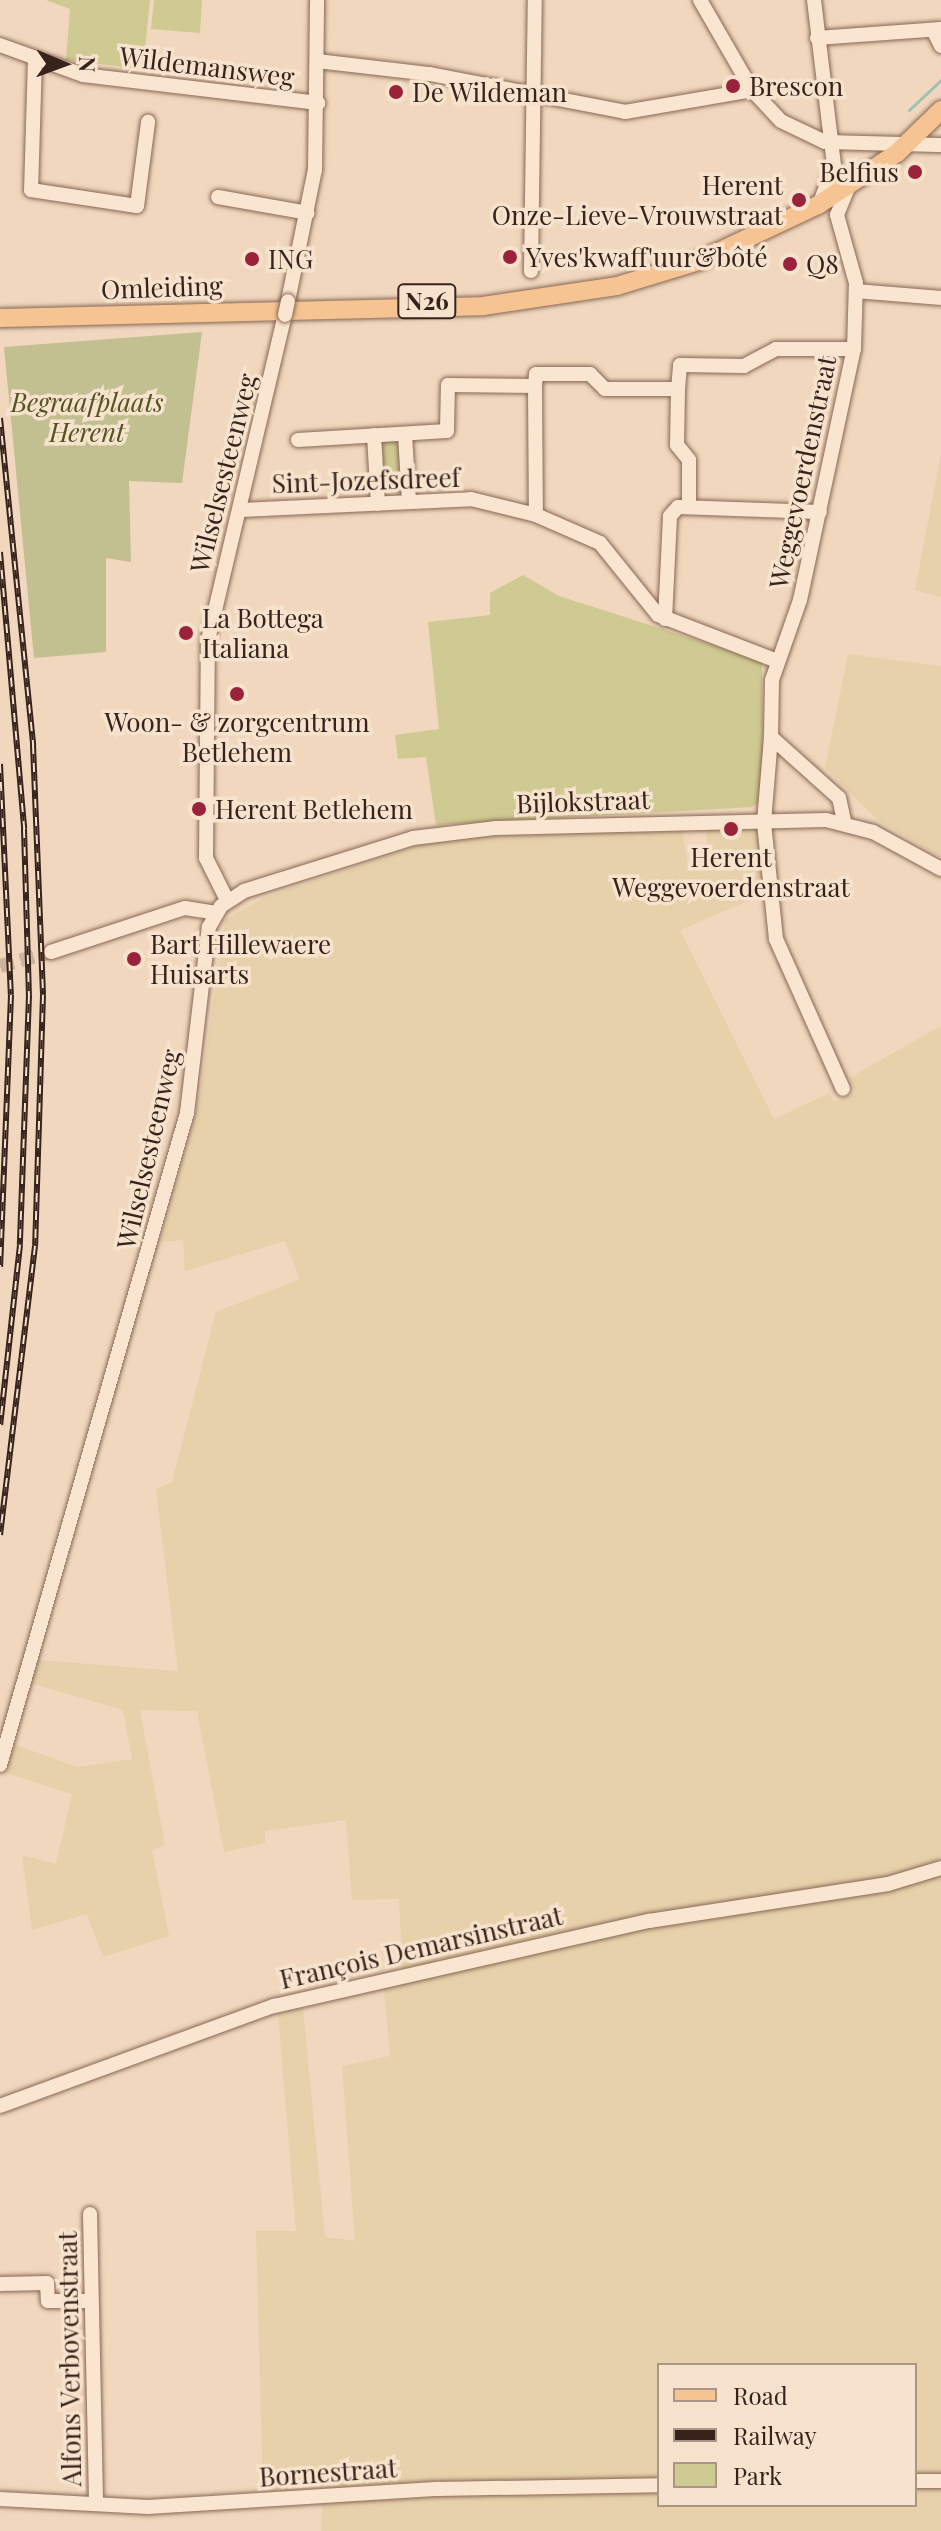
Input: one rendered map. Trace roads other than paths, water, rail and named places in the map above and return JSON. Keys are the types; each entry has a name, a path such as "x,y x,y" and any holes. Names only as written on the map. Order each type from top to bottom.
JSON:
{"main road":[{"name":"Omleiding","path":"0,318 557,298 699,261 818,205 910,140 941,110"},
{"name":"Omleiding","path":"0,311 531,294 667,263 840,187"}],"street":[{"name":"Wilselsesteenweg","path":"227,900 206,858 206,671 308,213 318,103 317,0"},
{"path":"531,271 535,0"},
{"path":"700,0 752,90 781,121 825,142 910,140 941,145"},
{"path":"814,0 825,142 840,187 837,215 818,205"},
{"path":"817,38 937,30 941,46"},
{"name":"Wildemansweg","path":"0,45 83,75 318,103"},
{"path":"35,58 31,190 137,206 148,122"},
{"path":"317,61 533,93 625,112 752,90"},
{"path":"218,197 308,213"},
{"name":"Weggevoerdenstraat","path":"837,215 856,291 854,349 820,512 777,661 764,820 776,939 843,1089"},
{"path":"856,291 941,298"},
{"path":"689,506 689,460 677,445 680,365 744,366 776,349 854,349"},
{"path":"536,515 536,374 590,374 605,389 678,389"},
{"path":"298,440 447,431 448,385 535,386"},
{"path":"405,434 409,502"},
{"path":"374,435 378,504"},
{"name":"Sint-Jozefsdreef","path":"241,510 471,499 536,515 600,543 665,619 777,661"},
{"path":"665,619 670,516 689,506 820,512"},
{"path":"771,737 839,798 844,821"},
{"name":"Bijlokstraat","path":"227,900 440,833 764,820 844,821 941,869"},
{"path":"51,952 185,908 215,913 227,900"},
{"name":"Wilselsesteenweg","path":"0,1765 187,1113 215,913"},
{"name":"François Demarsinstraat","path":"0,2106 274,2006 649,1921 867,1888 941,1868"},
{"name":"Alfons Verbovenstraat","path":"90,2214 96,2504"},
{"path":"0,2284 47,2283 48,2301 91,2301"},
{"path":"917,2481 941,2481"},
{"name":"Bornestraat","path":"0,2499 96,2504 657,2485"}],"waterway":[{"path":"909,110 941,80"}],"tunnel":[{"path":"0,966 51,952"}],"railway":[{"path":"0,418 33,745 43,995 35,1246 0,1535"},
{"path":"0,552 24,829 29,995 20,1245 0,1425"},
{"path":"0,764 11,995 0,1267"}],"place":[{"name":"Brescon","path":"733,86"},
{"name":"De Wildeman","path":"396,92"},
{"name":"Belfius","path":"915,172"},
{"name":"Herent Onze-Lieve-Vrouwstraat","path":"799,200"},
{"name":"Yves'kwaff'uur&bôté","path":"510,257"},
{"name":"ING","path":"252,259"},
{"name":"Q8","path":"790,264"},
{"name":"La Bottega Italiana","path":"186,633"},
{"name":"Woon- & zorgcentrum Betlehem","path":"237,694"},
{"name":"Herent Betlehem","path":"199,809"},
{"name":"Herent Weggevoerdenstraat","path":"731,829"},
{"name":"Bart Hillewaere Huisarts","path":"134,959"}],"park label":[{"name":"Begraafplaats Herent","path":"87,417"}]}
